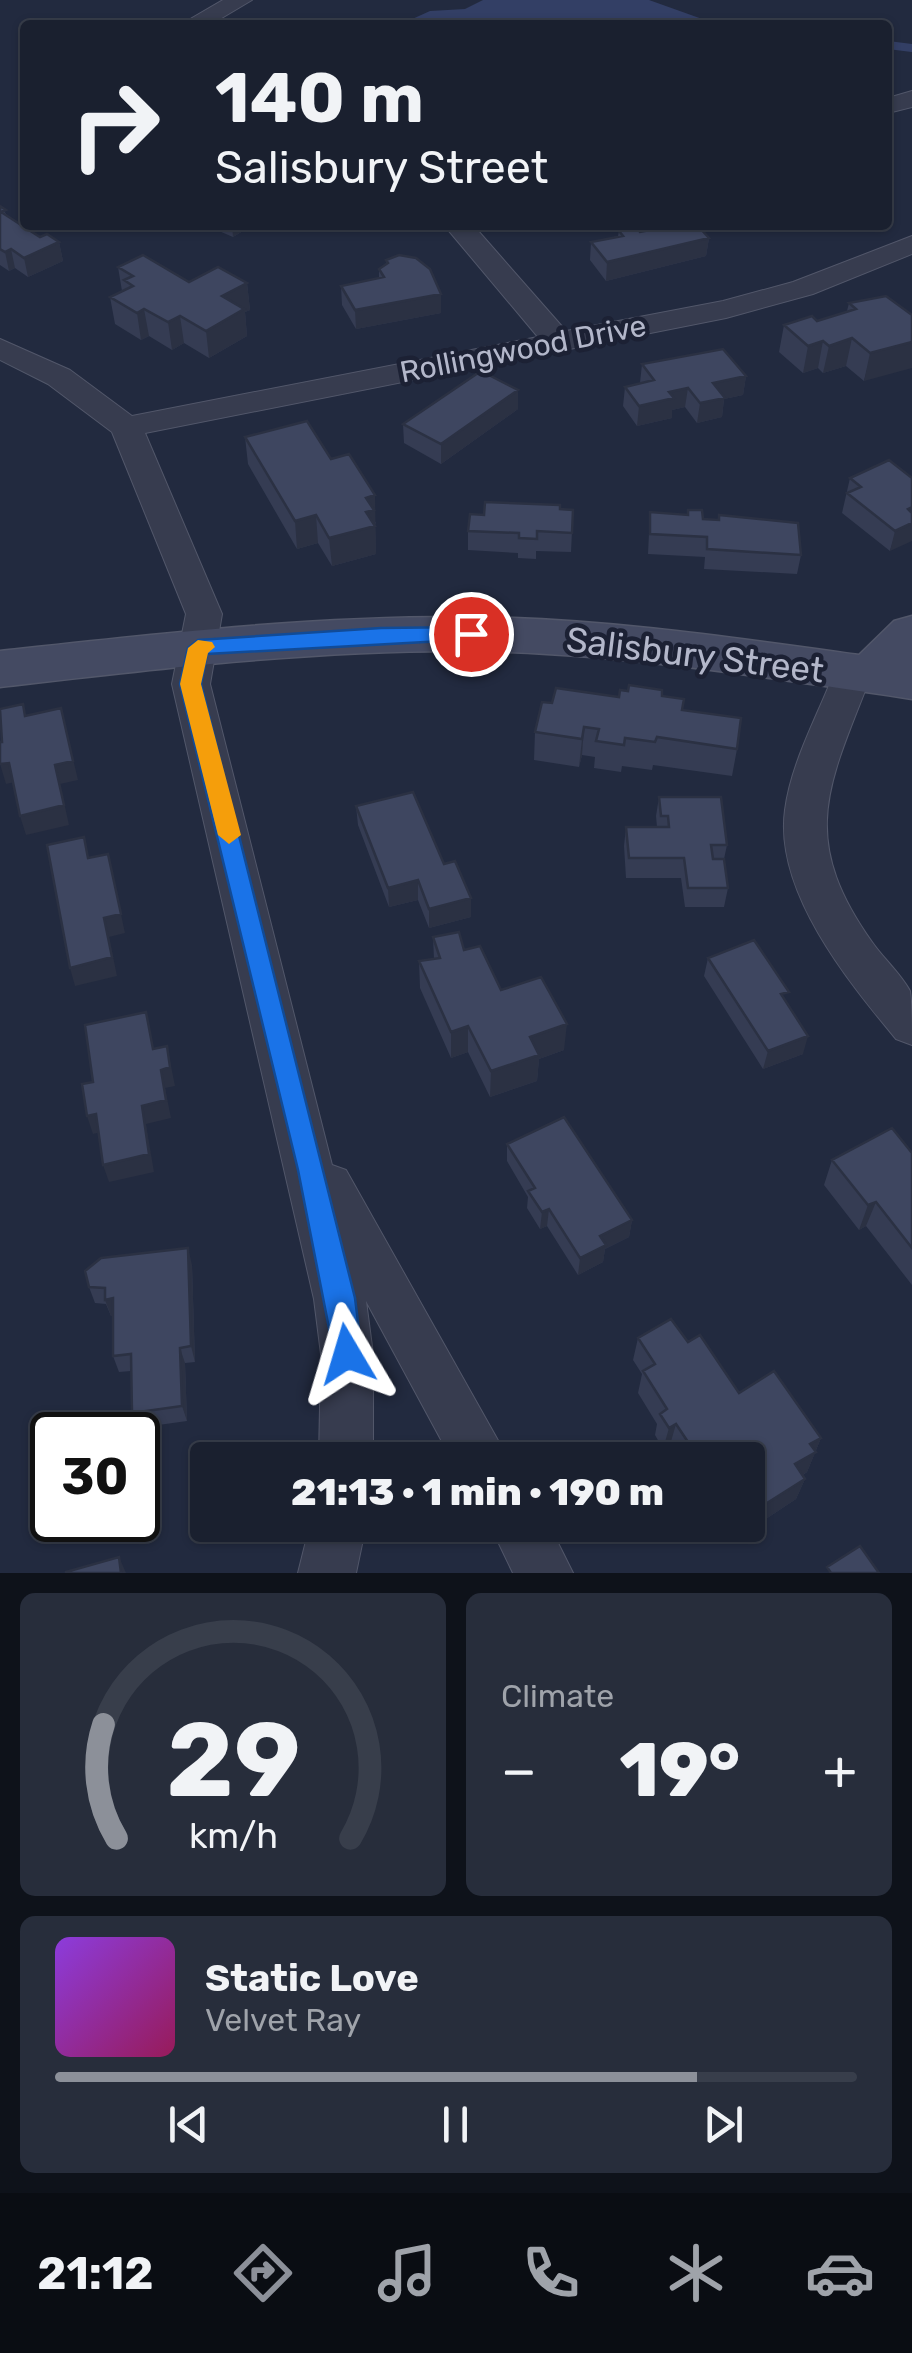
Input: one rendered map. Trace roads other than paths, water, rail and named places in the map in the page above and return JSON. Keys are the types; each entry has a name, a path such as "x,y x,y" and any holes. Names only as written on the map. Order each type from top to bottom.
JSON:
{"main road":[{"path":"879,676 912,633"},
{"name":"Salisbury Street","path":"0,669 198,648 381,635 471,634 652,646 879,676"}],"street":[{"path":"202,20 242,0"},
{"path":"462,230 559,342"},
{"name":"Rollingwood Drive","path":"126,427 741,305 803,288 912,244"},
{"path":"0,348 59,376 126,427 204,614 191,684 340,1298 347,1354 346,1442"},
{"path":"879,676 813,774 803,833 814,876 842,930 912,1026"},
{"path":"305,1143 472,1442"},
{"path":"327,1573 334,1542"},
{"path":"527,1542 544,1573"}],"water":[{"path":"483,0 649,0 705,20 410,20 430,11 465,9"}],"waterway":[{"path":"892,46 912,48"}]}
